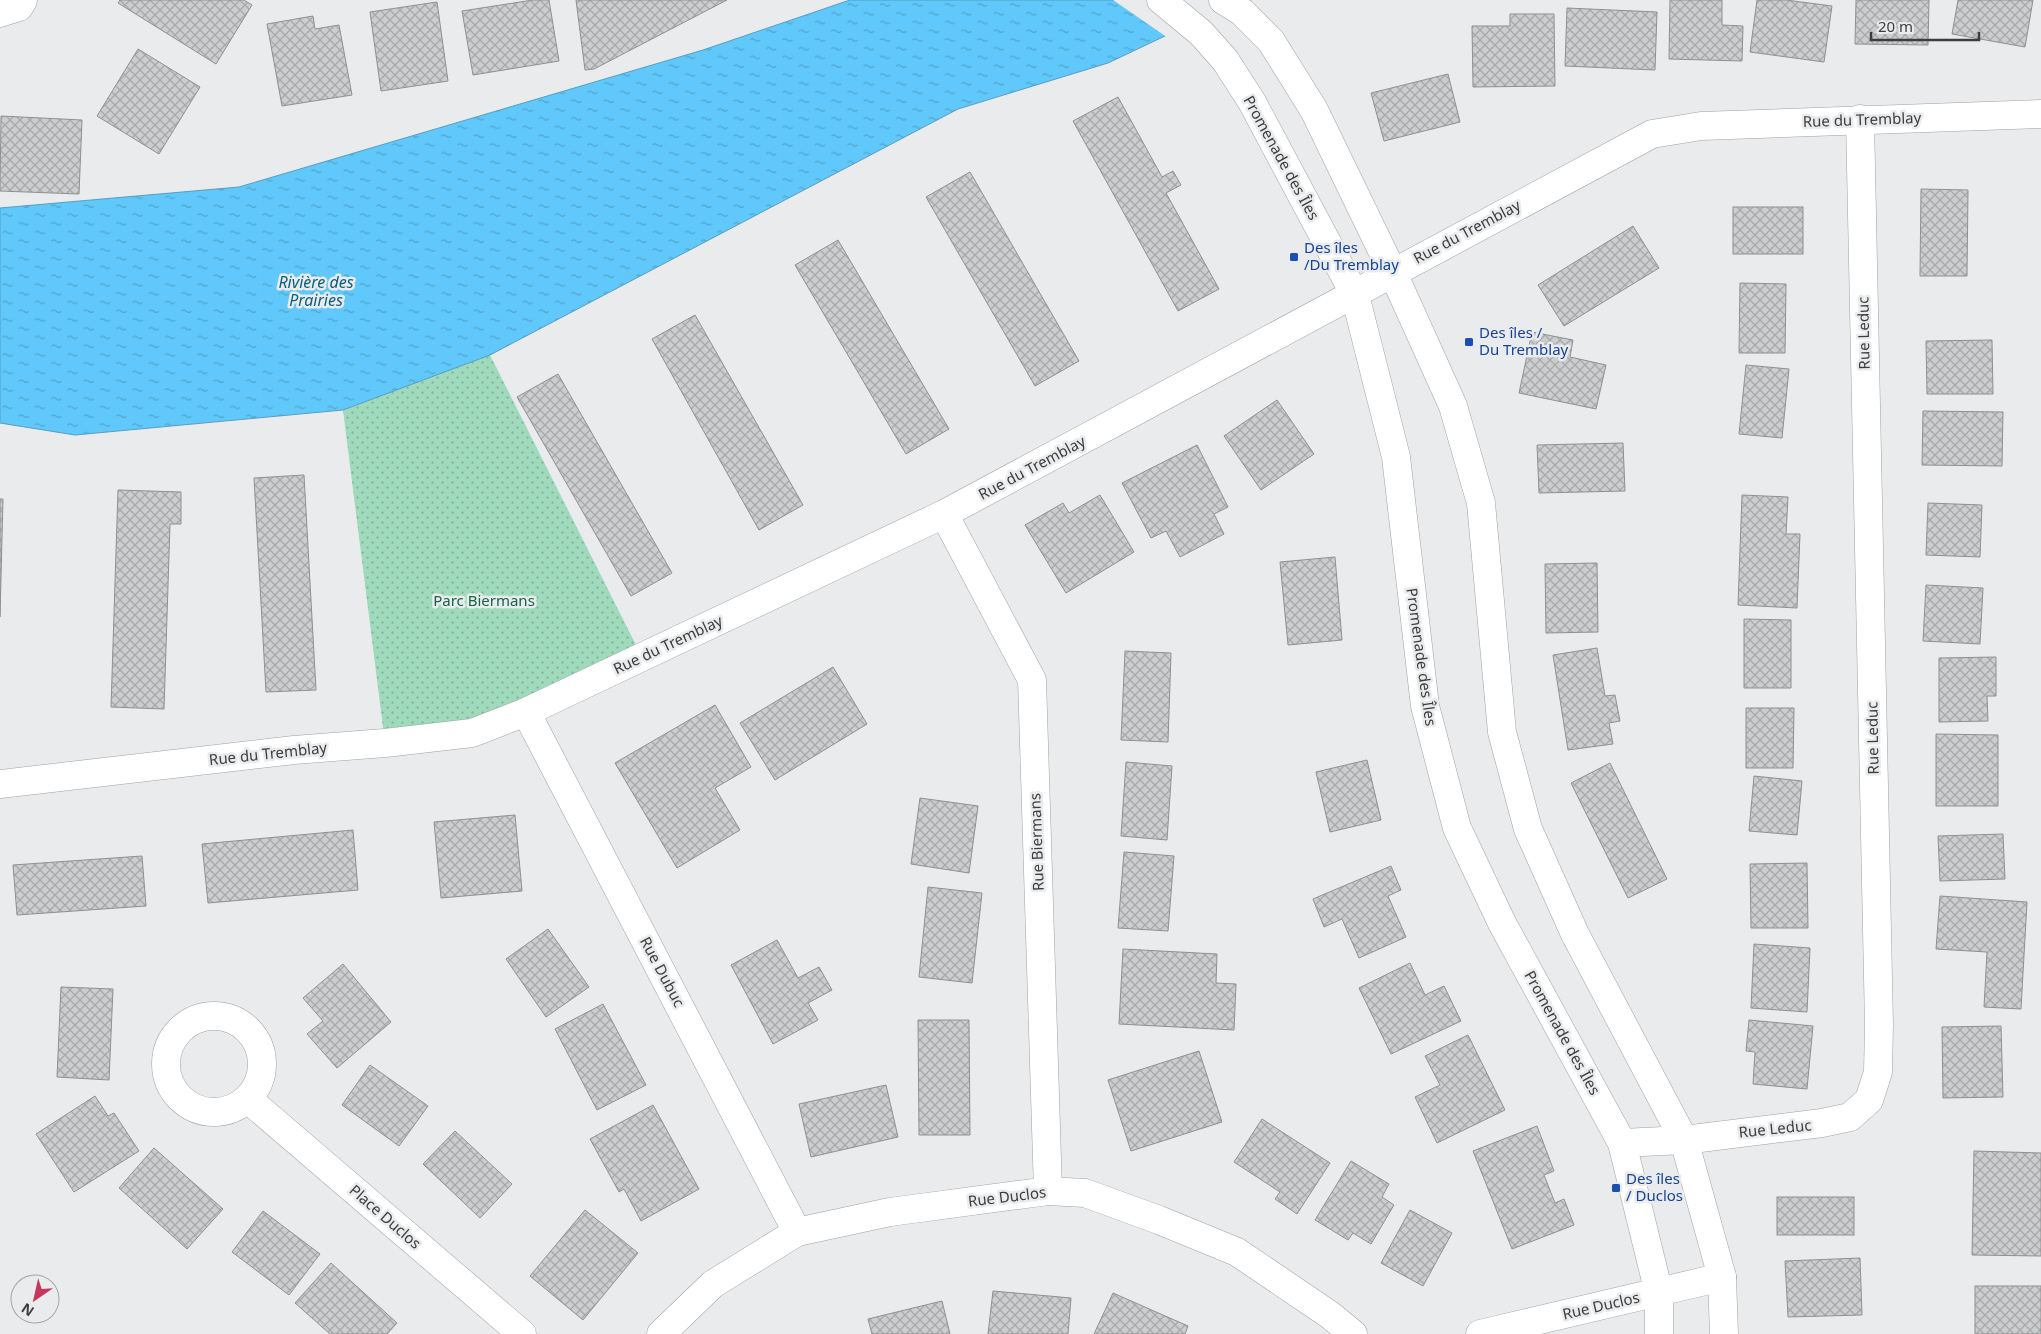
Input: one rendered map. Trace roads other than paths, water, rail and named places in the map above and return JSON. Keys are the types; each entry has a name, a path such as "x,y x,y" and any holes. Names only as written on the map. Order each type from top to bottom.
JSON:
{"street":[{"path":"0,13 19,7 23,0"},
{"name":"Promenade des Îles","path":"1161,0 1201,33 1225,60 1252,102 1355,295 1396,457 1425,706 1457,828 1502,923 1622,1143 1659,1293 1659,1334"},
{"path":"1233,6 1271,41 1314,110 1393,273 1453,406 1481,503 1502,732 1528,829 1575,934 1684,1140 1722,1277 1724,1334"},
{"name":"Rue du Tremblay","path":"0,784 294,750 385,743 472,733 526,712 944,514 1652,134 1700,126 2041,114"},
{"name":"Rue Leduc","path":"1622,1143 1684,1140 1822,1124 1850,1117 1868,1100 1878,1072 1879,1015 1860,119"},
{"name":"Rue Biermans","path":"944,514 1032,680 1048,1191"},
{"name":"Rue Dubuc","path":"526,712 797,1232"},
{"name":"Place Duclos","path":"248,1100 522,1334"},
{"name":"Rue Duclos","path":"661,1334 713,1284 797,1232 890,1212 1048,1191 1085,1194 1159,1220 1237,1252 1330,1315 1353,1334"},
{"name":"Rue Duclos","path":"1480,1334 1722,1277"}],"water":[{"name":"Rivière des Prairies","path":"850,0 1241,0 1108,63 958,109 490,355 343,410 75,435 0,423 0,208 239,187 703,50"}],"place":[{"name":"Des îles /Du Tremblay","path":"1294,257"},
{"name":"Des îles / Du Tremblay","path":"1469,342"},
{"name":"Des îles / Duclos","path":"1616,1188"}],"park label":[{"name":"Parc Biermans","path":"484,601"}]}
